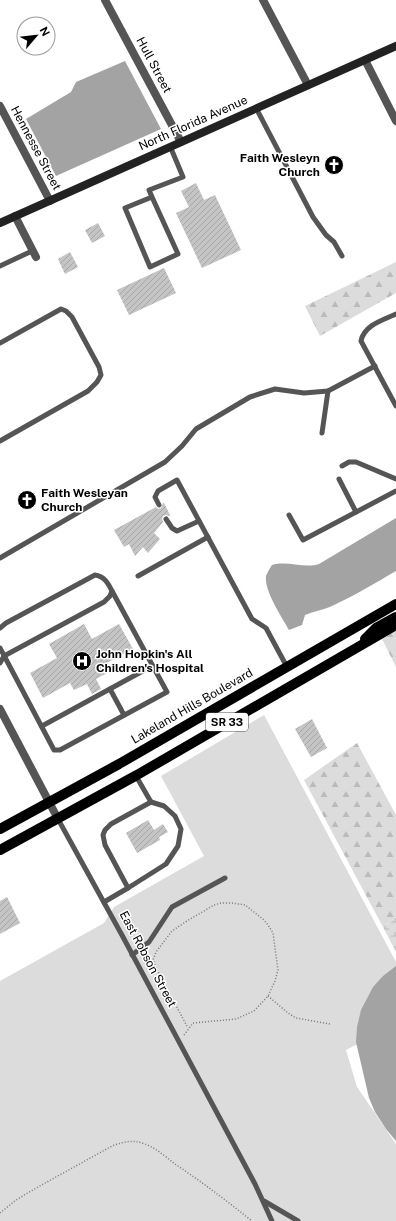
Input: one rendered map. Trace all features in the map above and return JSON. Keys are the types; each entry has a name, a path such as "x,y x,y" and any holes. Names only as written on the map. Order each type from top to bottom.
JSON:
{"main road":[{"name":"Lakeland Hills Boulevard","path":"0,829 396,604"},
{"path":"355,649 376,628 396,617"},
{"name":"SR 33","path":"0,850 136,776 396,625"}],"street":[{"name":"Hull Street","path":"105,0 181,142"},
{"path":"263,0 308,86"},
{"name":"North Florida Avenue","path":"0,223 396,46"},
{"path":"365,60 396,121"},
{"name":"Hennesse Street","path":"0,106 50,201"},
{"path":"15,216 34,254"},
{"name":"East Robson Street","path":"0,709 58,819"}],"lane":[{"path":"256,108 313,218 326,235 334,242 342,256"},
{"path":"152,197 125,208 150,267 178,254 149,190 183,176 170,146"},
{"path":"0,266 34,254"},
{"path":"0,343 61,309 66,311 72,317 99,367 101,375 97,382 88,390 0,441"},
{"path":"396,314 367,328 362,334 361,341 394,396 396,406"},
{"path":"0,558 165,462 182,446 196,429 250,397 275,389 304,393 328,391 375,366"},
{"path":"322,433 328,391"},
{"path":"342,466 349,462 356,462 396,479"},
{"path":"339,479 356,512"},
{"path":"159,505 155,497 158,491 177,480 252,619 266,628 287,667"},
{"path":"289,515 303,540 396,491"},
{"path":"166,519 172,528 177,532 199,521"},
{"path":"138,576 208,537"},
{"path":"0,628 6,623 95,575 100,575 104,578 112,591 167,692 60,750 54,750 0,648"},
{"path":"0,663 4,656 104,602 110,596 112,591"},
{"path":"42,726 152,666"},
{"path":"110,689 124,715"},
{"path":"104,902 166,864 178,846 180,829 175,816 164,806 151,802 136,776"},
{"path":"128,888 106,845 103,835 105,830 111,824 151,802"},
{"name":"East Robson Street","path":"58,819 263,1200 272,1221"},
{"path":"132,955 149,942 172,907 224,878"},
{"path":"263,1200 298,1221"}],"path":[{"path":"179,1043 188,1028 193,1023 200,1021 230,1020 246,1015 254,1011 268,996 278,970 273,933 264,920 245,905 232,902 214,905 172,931 156,952 154,960 156,968 188,1028"},
{"path":"268,996 296,1018 330,1024"},
{"path":"0,1213 16,1200 92,1157 122,1142 134,1141 145,1144 158,1152 252,1221"}],"green space":[{"path":"396,262 396,293 320,336 305,306"},
{"path":"396,631 396,667 382,639"},
{"path":"264,715 396,962 396,1024 346,1050 357,1087 396,1144 396,1221 0,1221 0,981 104,923 114,907 204,856 161,776"},
{"path":"357,743 396,815 396,917 383,927 304,780"},
{"path":"396,917 396,952 383,927"}],"shaded area":[{"path":"125,61 161,129 56,176 26,119 71,92 76,82"},
{"path":"396,518 396,571 340,602 305,615 302,625 289,630 274,604 266,582 266,576 272,565 284,563 307,566 319,564"},
{"path":"396,966 396,1141 375,1112 369,1098 356,1042 357,1027 361,1010 373,987 383,976"}],"building":[{"path":"196,183 204,200 215,195 241,250 202,268 176,213 189,207 181,191"},
{"path":"98,223 105,236 92,243 85,230"},
{"path":"70,252 78,267 65,274 58,259"},
{"path":"164,268 176,293 129,315 117,290"},
{"path":"163,503 170,515 163,516 163,522 154,533 160,539 148,553 143,547 135,556 129,544 124,547 114,530 156,507 158,509 161,508"},
{"path":"84,624 92,639 119,624 133,649 105,664 109,672 96,679 101,689 92,694 87,684 74,690 70,683 43,698 30,673 57,658 49,644"},
{"path":"312,719 327,748 311,757 295,729"},
{"path":"148,820 154,830 163,824 168,832 159,837 160,840 137,853 126,833"},
{"path":"7,897 20,923 0,934 0,901"}],"place":[{"name":"Faith Wesleyn Church","path":"334,165"},
{"name":"Faith Wesleyan Church","path":"27,500"},
{"name":"John Hopkin's All Children's Hospital","path":"82,661"}]}
